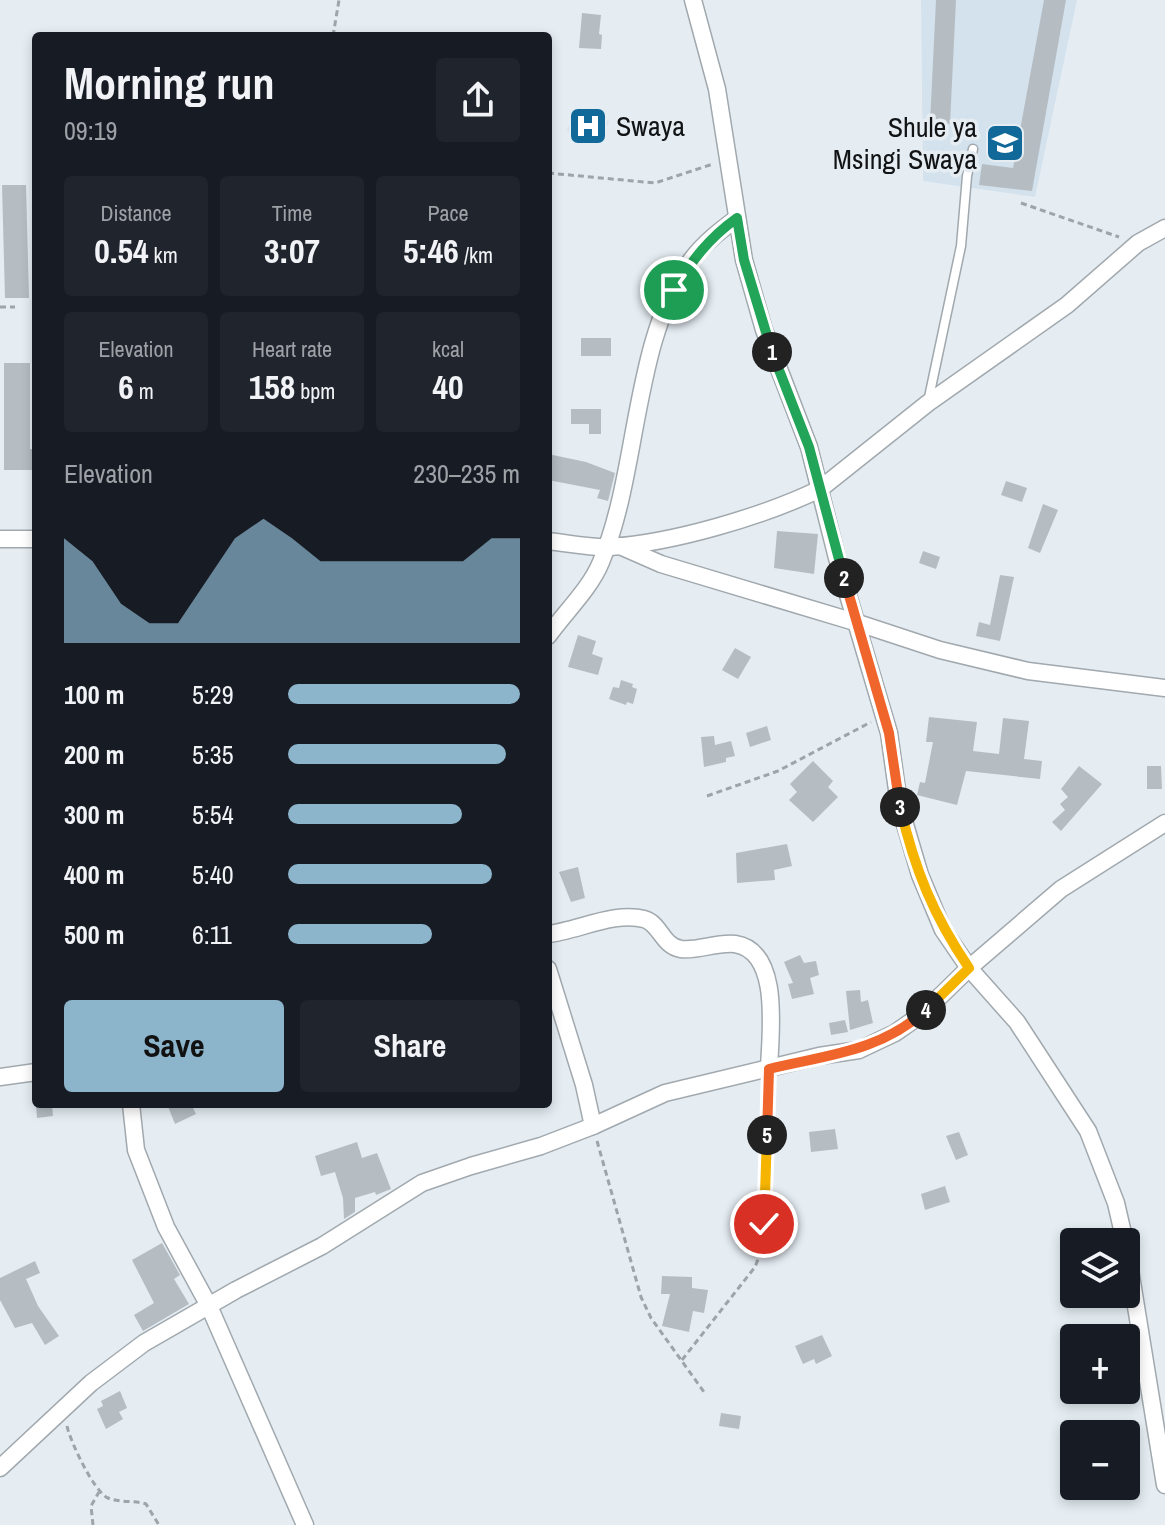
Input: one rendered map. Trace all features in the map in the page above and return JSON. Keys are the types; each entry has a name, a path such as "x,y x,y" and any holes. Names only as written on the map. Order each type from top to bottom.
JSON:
{"street":[{"path":"693,0 717,89 744,260 764,330 809,447 837,558 884,715 899,804 920,875 943,930 969,968 1017,1022 1088,1131 1116,1203 1122,1228"},
{"path":"552,631 613,546 648,369 674,290 702,248 737,218"},
{"path":"552,541 613,546 649,542 707,529 820,489 928,403 1067,305 1138,243 1165,228"},
{"path":"0,539 32,539"},
{"path":"613,546 661,564 940,650 1028,671 1165,688"},
{"path":"0,1468 112,1366 144,1343 236,1290 322,1246 422,1183 541,1146 665,1093 859,1050 895,1033 922,1014 969,968 1061,889 1165,823"},
{"path":"552,933 596,922 641,918 651,922 665,941 678,949 728,943 750,948 756,954 768,984 769,1069"},
{"path":"552,982 584,1085 593,1126"},
{"path":"0,1077 32,1073"},
{"path":"131,1108 141,1163 166,1227 209,1306 305,1525"},
{"path":"1136,1308 1165,1485"}],"lane":[{"path":"928,403 961,246 967,176 973,149"}],"path":[{"path":"334,32 339,0"},
{"path":"552,173 655,183 728,159"},
{"path":"1021,203 1138,243"},
{"path":"0,307 15,307"},
{"path":"707,796 778,771 884,715"},
{"path":"682,1360 755,1267 762,1249 769,1069"},
{"path":"593,1126 641,1297 651,1318 704,1392"},
{"path":"63,1411 70,1439 99,1491 114,1500 146,1504 159,1525"},
{"path":"93,1525 91,1506 99,1491"}],"shaded area":[{"path":"921,0 1077,0 1035,197 923,181"},
{"name":"Swaya","path":"574,110 609,121 602,142 567,131"}],"building":[{"path":"936,0 956,0 950,124 930,123"},
{"path":"1044,0 1066,0 1032,191 979,185 982,164 1013,168"},
{"path":"582,13 601,15 601,49 579,48"},
{"path":"2,185 26,185 29,298 5,298"},
{"path":"581,338 611,338 611,356 581,356"},
{"path":"4,363 30,363 32,470 4,470"},
{"path":"571,409 601,409 601,434 589,434 589,424 571,424"},
{"path":"552,455 586,462 615,473 608,501 597,498 600,490 552,481"},
{"path":"1006,481 1027,488 1022,502 1001,495"},
{"path":"1043,504 1058,510 1040,553 1028,548"},
{"path":"777,531 818,534 814,574 774,568"},
{"path":"923,551 940,557 936,569 919,563"},
{"path":"1000,575 1014,577 1000,641 976,636 979,622 990,625"},
{"path":"578,635 596,641 592,654 603,658 598,675 568,667"},
{"path":"735,648 751,657 738,679 722,670"},
{"path":"621,680 637,689 633,704 627,702 626,705 609,699 613,687 619,688"},
{"path":"929,717 977,722 973,751 999,754 1003,718 1029,721 1024,759 1042,761 1040,779 966,771 957,805 917,795 920,782 925,783 933,742 926,742"},
{"path":"767,726 771,740 750,747 746,733"},
{"path":"714,736 715,745 731,741 735,756 726,758 726,762 704,767 701,737"},
{"path":"813,761 833,781 828,787 838,797 813,822 789,800 797,792 790,784"},
{"path":"1079,766 1102,784 1061,831 1052,822 1065,810 1060,804 1068,797 1061,789"},
{"path":"1147,766 1161,766 1162,789 1147,789"},
{"path":"787,844 792,866 774,870 775,880 737,883 736,853"},
{"path":"578,867 585,898 571,902 559,872"},
{"path":"800,955 804,963 816,961 819,975 810,978 814,994 792,999 788,984 793,983 784,962"},
{"path":"860,990 861,1002 868,1000 873,1023 850,1030 846,991"},
{"path":"845,1020 848,1032 831,1035 829,1023"},
{"path":"36,1108 52,1108 53,1116 37,1118"},
{"path":"169,1108 193,1108 196,1114 175,1124"},
{"path":"835,1129 838,1149 811,1152 809,1132"},
{"path":"959,1132 968,1155 956,1160 946,1136"},
{"path":"357,1142 362,1158 377,1153 391,1189 355,1198 355,1212 344,1219 343,1198 335,1172 321,1176 315,1156"},
{"path":"945,1186 950,1202 925,1210 921,1194"},
{"path":"162,1243 180,1275 174,1279 189,1304 143,1331 134,1315 154,1303 132,1260"},
{"path":"35,1261 40,1273 26,1279 38,1306 59,1336 45,1345 32,1323 15,1328 0,1300 0,1278"},
{"path":"662,1276 692,1277 692,1288 708,1290 704,1313 693,1311 689,1332 662,1326 670,1294 661,1294"},
{"path":"822,1335 832,1356 816,1364 814,1359 803,1364 795,1346"},
{"path":"120,1391 127,1408 119,1412 123,1419 106,1429 97,1409 103,1406 101,1401"},
{"path":"721,1413 741,1416 739,1429 719,1426"}],"place":[{"name":"Swaya","path":"588,126"},
{"name":"Shule ya Msingi Swaya","path":"1005,143"}],"route":[{"path":"674,290 692,260 713,236 737,218 744,260 764,330 809,447 837,558 889,733 899,804 908,841 943,930 969,968 922,1014 895,1033 859,1050 769,1069 764,1224"}]}
